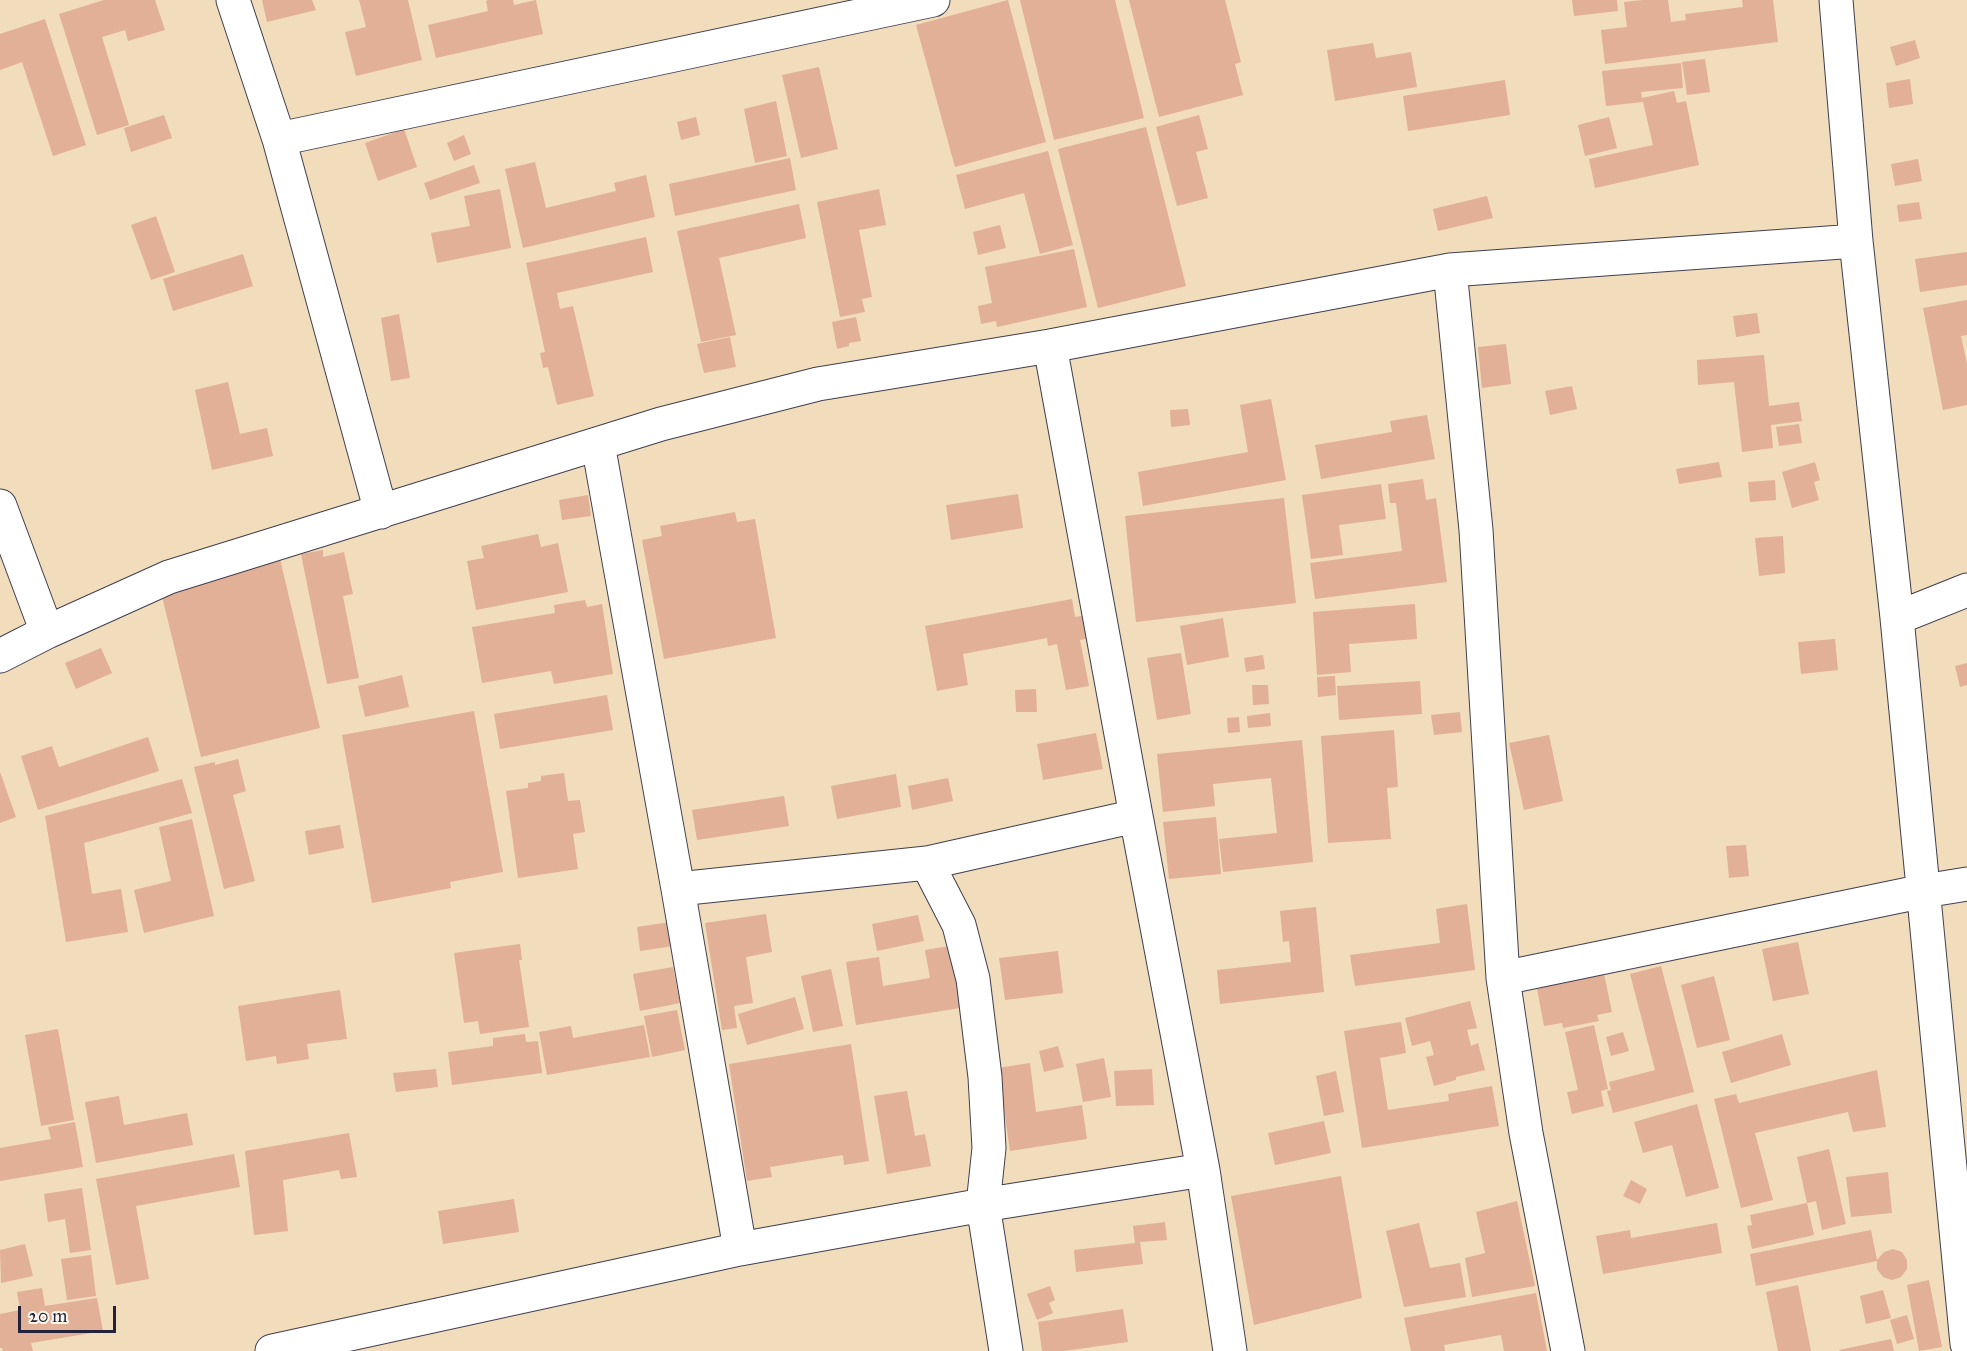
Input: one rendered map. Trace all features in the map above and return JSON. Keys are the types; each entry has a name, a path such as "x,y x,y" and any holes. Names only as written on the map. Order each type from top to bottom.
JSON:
{"street":[{"path":"233,0 279,139 381,512"},
{"path":"279,139 933,0"},
{"path":"1836,0 1856,241 1897,618 1967,1344"},
{"path":"0,656 47,632 169,577 661,424 818,384 1050,346 1450,270 1856,241"},
{"path":"1450,270 1476,530 1503,978 1526,1133 1568,1351"},
{"path":"1050,346 1203,1170 1230,1351"},
{"path":"598,444 740,1249"},
{"path":"0,506 47,632"},
{"path":"1897,618 1967,590"},
{"path":"678,889 927,863 1136,816"},
{"path":"927,863 959,925 973,979 985,1077 989,1148 983,1205 1006,1351"},
{"path":"1503,978 1967,884"},
{"path":"272,1351 740,1249 983,1205 1203,1170"}],"building":[{"path":"104,0 155,0 165,30 128,41 125,30 102,37 129,125 97,135 59,14"},
{"path":"262,0 312,0 316,10 267,22"},
{"path":"359,0 408,0 422,60 356,76 345,32 366,27"},
{"path":"513,0 514,5 536,0 543,34 436,58 428,25 488,11 486,1"},
{"path":"1008,0 1046,142 955,167 916,25"},
{"path":"1020,0 1115,0 1144,118 1054,140"},
{"path":"1129,0 1225,0 1241,62 1235,64 1243,95 1159,117"},
{"path":"1572,0 1617,0 1618,11 1574,16"},
{"path":"1668,0 1671,22 1686,20 1685,14 1743,7 1742,0 1773,0 1778,42 1605,64 1601,30 1627,27 1624,2"},
{"path":"45,19 86,145 53,156 22,62 0,70 0,34"},
{"path":"1915,40 1920,58 1896,66 1890,47"},
{"path":"1373,43 1376,58 1411,52 1417,87 1335,101 1327,50"},
{"path":"1705,59 1710,92 1687,95 1682,62"},
{"path":"1681,63 1683,88 1641,92 1642,98 1674,91 1677,103 1686,101 1699,165 1595,188 1589,159 1653,145 1643,102 1606,106 1602,71"},
{"path":"819,67 838,149 801,158 782,75"},
{"path":"1910,79 1913,104 1889,108 1886,83"},
{"path":"1505,80 1510,115 1408,131 1403,96"},
{"path":"776,101 787,156 755,163 744,109"},
{"path":"164,115 172,138 131,152 124,128"},
{"path":"1199,115 1208,149 1196,152 1208,198 1177,206 1156,127"},
{"path":"696,117 700,135 681,140 677,122"},
{"path":"1609,117 1617,148 1585,156 1578,125"},
{"path":"1146,127 1186,286 1098,308 1058,149"},
{"path":"404,129 417,167 378,181 365,143"},
{"path":"464,135 471,154 454,161 447,143"},
{"path":"1048,151 1073,245 1040,254 1024,193 965,209 956,175"},
{"path":"790,158 796,190 675,216 669,184"},
{"path":"1918,159 1922,181 1895,186 1891,164"},
{"path":"535,162 546,208 616,191 614,183 646,175 655,217 523,248 505,169"},
{"path":"474,165 480,183 430,200 424,183"},
{"path":"500,189 511,248 437,263 431,233 470,226 464,196"},
{"path":"879,189 886,225 859,230 872,297 862,299 865,312 840,317 817,202"},
{"path":"1487,196 1493,218 1438,231 1433,209"},
{"path":"1919,202 1922,219 1899,222 1897,205"},
{"path":"799,204 806,238 719,258 736,335 701,342 677,231"},
{"path":"156,216 175,272 151,280 131,225"},
{"path":"1000,225 1006,248 978,255 973,232"},
{"path":"646,237 653,272 557,293 560,309 573,306 594,396 557,405 548,367 543,368 540,353 545,352 526,263"},
{"path":"1074,249 1087,307 997,327 996,321 981,324 978,306 992,303 985,267"},
{"path":"1967,252 1967,285 1920,292 1915,259"},
{"path":"243,254 253,286 173,311 163,279"},
{"path":"1967,300 1967,335 1961,336 1967,364 1967,405 1943,410 1923,308"},
{"path":"1757,313 1760,333 1736,337 1733,316"},
{"path":"399,314 410,378 391,381 381,318"},
{"path":"856,317 861,341 849,343 849,346 837,349 832,322"},
{"path":"730,337 736,367 704,373 697,344"},
{"path":"1506,344 1511,384 1482,388 1478,347"},
{"path":"1764,355 1769,406 1799,402 1802,421 1771,425 1773,448 1742,452 1734,382 1698,385 1697,360"},
{"path":"228,382 240,434 267,428 273,456 212,470 195,390"},
{"path":"1572,386 1577,409 1550,415 1545,391"},
{"path":"1271,399 1286,480 1143,506 1138,472 1248,452 1240,405"},
{"path":"1188,409 1190,425 1171,427 1170,410"},
{"path":"1427,415 1435,459 1321,479 1315,445 1392,432 1390,421"},
{"path":"1799,424 1802,443 1779,446 1776,427"},
{"path":"1719,462 1722,477 1679,484 1676,469"},
{"path":"1815,462 1820,480 1814,482 1819,500 1792,508 1782,472"},
{"path":"1423,479 1426,500 1436,498 1447,582 1315,599 1310,563 1402,551 1396,503 1390,503 1388,484"},
{"path":"1775,480 1776,500 1750,502 1748,482"},
{"path":"1381,484 1386,519 1339,525 1343,555 1311,559 1302,495"},
{"path":"1018,494 1023,528 951,540 946,505"},
{"path":"588,495 591,516 562,520 559,500"},
{"path":"1284,498 1296,603 1136,622 1125,516"},
{"path":"735,512 737,522 755,519 776,638 664,659 642,540 662,536 660,526"},
{"path":"538,534 541,547 558,543 568,592 476,610 467,561 484,558 481,546"},
{"path":"1783,536 1785,573 1759,576 1755,538"},
{"path":"323,550 323,557 344,552 353,594 343,596 359,678 327,684 301,554"},
{"path":"280,559 320,728 201,757 160,588"},
{"path":"1072,599 1075,617 1086,615 1090,638 1080,640 1089,686 1066,690 1057,644 1048,646 1047,638 963,654 968,685 937,691 925,626"},
{"path":"585,600 587,607 602,604 613,674 554,684 551,671 482,683 472,627 555,613 554,605"},
{"path":"1415,604 1417,639 1349,644 1351,672 1317,675 1313,612"},
{"path":"1223,618 1229,657 1187,665 1180,626"},
{"path":"1835,639 1838,670 1801,674 1798,642"},
{"path":"101,648 112,673 76,689 65,663"},
{"path":"1181,653 1191,714 1157,720 1147,658"},
{"path":"1263,655 1265,669 1246,672 1244,658"},
{"path":"1967,663 1967,685 1960,687 1955,666"},
{"path":"402,675 409,707 365,717 358,686"},
{"path":"1335,676 1336,695 1318,697 1317,677"},
{"path":"1420,681 1422,714 1339,720 1337,686"},
{"path":"1252,685 1268,685 1269,704 1253,705"},
{"path":"1036,689 1037,712 1016,712 1015,690"},
{"path":"607,695 613,730 500,749 494,714"},
{"path":"474,711 503,872 450,882 451,888 372,903 342,735"},
{"path":"1460,712 1462,732 1434,735 1431,715"},
{"path":"1270,713 1271,726 1248,728 1247,716"},
{"path":"1239,717 1240,732 1228,733 1227,718"},
{"path":"1394,730 1398,787 1387,788 1391,839 1328,843 1321,736"},
{"path":"1096,733 1103,769 1043,780 1037,744"},
{"path":"1549,735 1563,801 1524,810 1509,743"},
{"path":"148,737 159,771 38,810 21,756 52,746 59,767"},
{"path":"1302,740 1313,862 1223,872 1219,839 1277,833 1271,778 1213,784 1215,806 1163,812 1157,754"},
{"path":"238,759 246,791 233,795 255,881 224,889 194,767"},
{"path":"0,772 16,817 0,823"},
{"path":"564,773 568,801 580,800 585,832 573,834 578,869 518,878 506,791 528,788 528,783 541,781 541,776"},
{"path":"896,774 901,807 837,819 831,786"},
{"path":"948,778 953,801 912,810 908,786"},
{"path":"182,779 192,813 84,843 92,894 121,889 128,932 66,942 45,816"},
{"path":"784,796 789,826 697,840 692,810"},
{"path":"1216,817 1221,874 1169,879 1163,822"},
{"path":"192,819 214,916 144,933 134,890 171,881 159,827"},
{"path":"340,825 344,848 309,855 305,831"},
{"path":"1746,845 1749,876 1729,878 1726,846"},
{"path":"1467,904 1475,970 1355,986 1350,955 1440,943 1436,909"},
{"path":"1316,907 1324,992 1220,1004 1217,970 1291,962 1289,941 1283,942 1280,911"},
{"path":"766,914 772,952 746,957 753,1003 734,1006 737,1028 722,1030 705,923"},
{"path":"918,915 924,941 877,951 872,924"},
{"path":"670,922 673,946 640,951 637,927"},
{"path":"1798,942 1809,994 1773,1001 1762,949"},
{"path":"520,944 522,960 519,960 529,1027 480,1034 478,1021 464,1023 454,953"},
{"path":"956,945 966,1007 856,1025 846,962 879,957 883,986 930,978 925,950"},
{"path":"1058,951 1063,993 1005,1000 999,958"},
{"path":"1661,966 1694,1092 1613,1113 1607,1091 1611,1090 1609,1082 1655,1070 1630,974"},
{"path":"673,967 680,1003 640,1011 633,974"},
{"path":"831,969 843,1026 813,1032 801,976"},
{"path":"1603,969 1612,1012 1597,1015 1599,1021 1563,1028 1562,1023 1544,1026 1536,983"},
{"path":"1714,976 1730,1040 1697,1048 1681,985"},
{"path":"340,990 347,1039 307,1044 309,1059 277,1064 276,1056 246,1061 238,1006"},
{"path":"795,997 804,1029 747,1045 738,1014"},
{"path":"1470,1001 1477,1028 1467,1030 1471,1046 1478,1043 1485,1070 1456,1077 1456,1080 1434,1086 1426,1057 1434,1055 1430,1041 1412,1046 1405,1018"},
{"path":"677,1010 685,1050 652,1057 644,1016"},
{"path":"1401,1022 1406,1053 1380,1058 1388,1110 1449,1101 1448,1094 1492,1086 1499,1126 1362,1148 1344,1031"},
{"path":"644,1025 650,1057 547,1075 539,1032 571,1026 573,1038"},
{"path":"1594,1025 1608,1089 1601,1091 1604,1106 1572,1114 1567,1092 1578,1090 1565,1032"},
{"path":"58,1029 74,1120 41,1126 25,1035"},
{"path":"1623,1032 1629,1051 1611,1056 1606,1037"},
{"path":"525,1034 526,1042 538,1041 542,1073 452,1085 448,1052 493,1046 493,1038"},
{"path":"1782,1034 1791,1065 1731,1083 1722,1052"},
{"path":"851,1044 869,1161 844,1165 843,1155 770,1167 772,1177 747,1181 729,1064"},
{"path":"1058,1046 1064,1067 1044,1072 1039,1051"},
{"path":"1104,1058 1111,1097 1083,1102 1076,1064"},
{"path":"1030,1063 1036,1112 1082,1105 1087,1139 1010,1151 998,1068"},
{"path":"436,1069 438,1087 396,1092 393,1073"},
{"path":"1152,1069 1154,1105 1116,1106 1114,1071"},
{"path":"1877,1070 1886,1127 1853,1132 1848,1112 1755,1133 1773,1200 1741,1208 1714,1099 1736,1094 1739,1103"},
{"path":"1336,1071 1344,1112 1324,1116 1316,1076"},
{"path":"907,1091 915,1136 925,1134 931,1166 887,1174 874,1096"},
{"path":"119,1096 124,1125 187,1113 193,1145 96,1163 85,1102"},
{"path":"1697,1104 1719,1188 1686,1197 1672,1145 1643,1153 1634,1122"},
{"path":"1324,1121 1331,1153 1275,1165 1268,1133"},
{"path":"75,1122 83,1167 0,1181 0,1148 51,1139 48,1127"},
{"path":"349,1133 357,1177 341,1179 339,1170 283,1180 288,1231 254,1235 245,1151"},
{"path":"1829,1149 1846,1224 1822,1230 1816,1201 1807,1203 1797,1157"},
{"path":"234,1154 240,1187 136,1206 149,1279 116,1285 96,1179"},
{"path":"1888,1172 1892,1213 1851,1217 1846,1177"},
{"path":"1341,1176 1362,1298 1254,1325 1231,1196"},
{"path":"1631,1180 1647,1189 1640,1204 1623,1196"},
{"path":"82,1188 91,1250 70,1253 65,1219 48,1222 44,1194"},
{"path":"514,1199 519,1232 443,1244 438,1211"},
{"path":"1517,1201 1535,1286 1472,1297 1465,1258 1485,1253 1476,1212"},
{"path":"1807,1203 1814,1235 1752,1249 1747,1226 1752,1225 1750,1215"},
{"path":"1165,1222 1167,1240 1140,1242 1143,1264 1076,1272 1074,1250 1135,1243 1133,1226"},
{"path":"1419,1223 1430,1268 1460,1263 1466,1297 1404,1307 1386,1231"},
{"path":"1717,1223 1722,1253 1603,1274 1596,1236 1630,1230 1631,1238"},
{"path":"1871,1230 1877,1260 1884,1252 1893,1249 1902,1252 1907,1260 1907,1269 1901,1277 1892,1280 1883,1277 1877,1269 1877,1261 1756,1286 1750,1254"},
{"path":"25,1244 33,1276 1,1283 0,1250"},
{"path":"91,1255 96,1296 67,1300 61,1259"},
{"path":"1929,1280 1942,1347 1919,1351 1907,1285"},
{"path":"1798,1285 1811,1351 1778,1351 1766,1292"},
{"path":"1050,1286 1055,1300 1049,1303 1053,1313 1037,1320 1027,1294"},
{"path":"42,1288 45,1306 97,1298 103,1331 31,1343 33,1351 3,1351 0,1348 0,1314 20,1310 17,1292"},
{"path":"1883,1290 1891,1318 1866,1324 1860,1296"},
{"path":"1536,1293 1547,1351 1504,1351 1501,1335 1444,1345 1445,1351 1411,1351 1404,1318"},
{"path":"1123,1309 1128,1342 1064,1351 1042,1351 1038,1322"},
{"path":"1907,1315 1914,1339 1897,1344 1890,1320"},
{"path":"1891,1339 1894,1351 1839,1350"}]}
